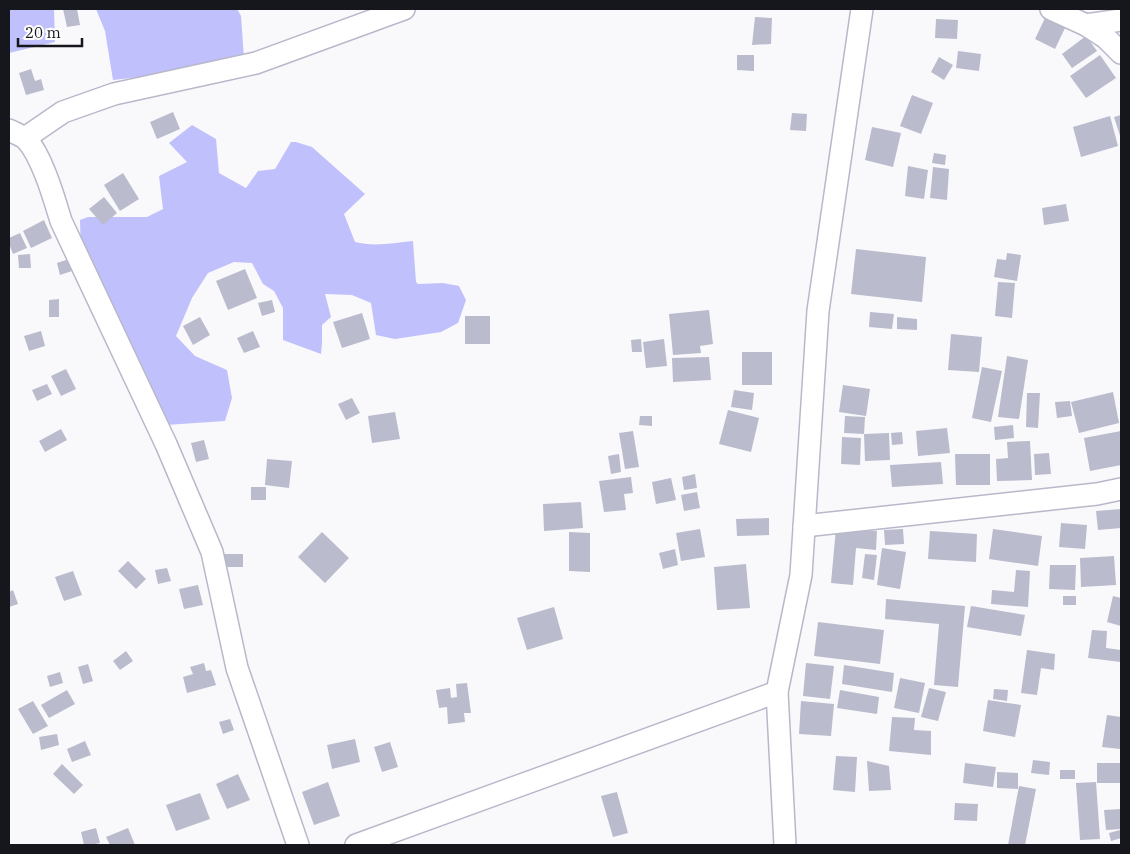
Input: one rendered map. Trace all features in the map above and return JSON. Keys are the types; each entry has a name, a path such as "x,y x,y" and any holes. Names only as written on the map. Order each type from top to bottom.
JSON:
{"street":[{"path":"298,845 237,668 212,552 166,444 61,221 50,185 36,153 17,134 63,112 114,94 256,63 404,9"},
{"path":"785,845 777,692 801,575 818,311 862,9"},
{"path":"1052,9 1106,38 1121,53"},
{"path":"1086,26 1121,20"},
{"path":"804,526 1097,494 1121,489"},
{"path":"356,845 777,692"}],"shaded area":[{"path":"9,9 54,9 55,42 9,53"},
{"path":"96,9 237,9 241,16 244,58 148,76 113,80 105,31"},
{"path":"192,125 216,139 219,173 246,188 258,171 275,169 291,142 312,147 365,194 344,214 355,242 391,244 413,241 416,282 418,284 443,283 459,286 466,300 458,323 441,332 395,339 376,335 371,303 352,295 325,294 331,317 322,325 321,354 283,340 283,308 274,291 263,284 252,263 234,262 208,273 192,298 176,336 195,356 227,370 232,398 225,421 151,426 81,261 80,220 88,217 147,217 163,209 159,176 187,162 169,143"}],"building":[{"path":"63,9 77,9 80,25 67,27"},
{"path":"755,17 772,18 771,44 752,45"},
{"path":"1045,18 1065,28 1055,49 1035,39"},
{"path":"936,19 958,20 957,39 935,38"},
{"path":"1086,36 1097,51 1072,68 1062,54"},
{"path":"958,51 981,54 979,71 956,68"},
{"path":"737,55 754,55 754,71 737,70"},
{"path":"1100,55 1116,78 1086,98 1070,76"},
{"path":"939,57 953,65 944,80 931,72"},
{"path":"31,69 35,81 41,79 44,90 26,95 19,73"},
{"path":"912,95 933,103 921,134 900,126"},
{"path":"173,112 180,129 157,139 150,122"},
{"path":"792,113 807,114 806,131 790,130"},
{"path":"1121,115 1121,139 1114,117"},
{"path":"1110,116 1118,146 1081,157 1073,127"},
{"path":"872,127 901,133 893,167 865,160"},
{"path":"934,153 946,155 945,165 932,163"},
{"path":"908,166 928,170 924,199 905,196"},
{"path":"933,167 949,169 947,200 930,198"},
{"path":"123,173 139,199 120,211 104,185"},
{"path":"104,197 117,213 103,225 89,209"},
{"path":"1066,204 1069,221 1044,225 1042,208"},
{"path":"44,220 52,238 31,248 23,231"},
{"path":"20,233 27,248 13,254 9,238"},
{"path":"856,249 926,257 922,302 851,294"},
{"path":"1007,253 1021,255 1017,281 994,277 997,259 1006,260"},
{"path":"30,254 31,268 19,268 18,255"},
{"path":"72,258 75,270 60,275 57,263"},
{"path":"245,269 257,298 228,310 216,281"},
{"path":"998,282 1015,283 1012,318 995,316"},
{"path":"59,299 59,317 49,317 49,300"},
{"path":"272,300 275,312 262,316 258,303"},
{"path":"709,310 713,344 700,346 701,353 673,355 669,314"},
{"path":"870,312 894,314 892,329 869,327"},
{"path":"362,313 370,339 342,348 333,322"},
{"path":"465,316 490,316 490,344 465,344"},
{"path":"200,317 210,335 193,345 183,326"},
{"path":"897,317 917,319 917,330 897,329"},
{"path":"41,331 45,346 29,351 24,336"},
{"path":"253,331 260,347 244,353 237,338"},
{"path":"951,334 982,337 979,372 948,370"},
{"path":"641,339 642,352 632,352 631,340"},
{"path":"664,339 667,366 646,368 643,342"},
{"path":"742,352 772,352 772,385 742,385"},
{"path":"1007,356 1028,360 1019,419 998,417"},
{"path":"709,357 711,380 673,382 672,358"},
{"path":"982,367 1002,371 991,422 972,418"},
{"path":"66,369 76,389 61,396 51,376"},
{"path":"47,384 52,394 37,401 32,390"},
{"path":"843,385 870,389 866,416 839,412"},
{"path":"734,390 754,393 752,410 731,407"},
{"path":"1113,392 1119,423 1079,433 1071,402"},
{"path":"1027,393 1040,393 1038,428 1026,427"},
{"path":"352,398 360,413 346,420 338,404"},
{"path":"1070,401 1072,416 1057,418 1055,402"},
{"path":"728,410 759,418 751,452 719,444"},
{"path":"395,412 400,439 372,443 368,416"},
{"path":"640,416 652,416 652,426 639,425"},
{"path":"845,416 865,417 864,434 844,433"},
{"path":"1013,425 1014,438 995,440 994,427"},
{"path":"947,428 950,453 918,456 916,431"},
{"path":"61,429 67,440 45,452 39,441"},
{"path":"633,431 639,467 625,469 619,433"},
{"path":"1121,431 1121,465 1090,471 1084,438"},
{"path":"902,432 903,444 892,445 891,433"},
{"path":"889,433 890,460 865,461 864,434"},
{"path":"842,437 861,438 860,465 841,464"},
{"path":"204,440 209,459 196,462 191,443"},
{"path":"1030,441 1032,480 997,481 996,459 1008,458 1007,442"},
{"path":"1049,453 1051,474 1035,475 1034,454"},
{"path":"619,454 621,472 611,474 608,456"},
{"path":"955,454 990,454 990,485 956,485"},
{"path":"267,459 292,461 289,488 265,485"},
{"path":"941,462 943,484 892,487 890,465"},
{"path":"695,474 697,488 684,490 682,477"},
{"path":"631,477 633,493 624,494 626,510 604,512 599,481"},
{"path":"671,478 676,500 656,504 652,482"},
{"path":"251,487 266,487 266,500 251,500"},
{"path":"697,492 700,508 684,511 681,495"},
{"path":"581,502 583,528 544,531 543,504"},
{"path":"1121,509 1121,528 1098,530 1096,511"},
{"path":"769,518 769,535 737,536 736,519"},
{"path":"1061,523 1087,525 1085,549 1059,547"},
{"path":"836,528 877,531 876,550 856,548 853,585 831,583"},
{"path":"700,529 705,557 681,561 676,533"},
{"path":"903,529 904,544 885,545 884,530"},
{"path":"993,529 1042,536 1038,566 989,559"},
{"path":"930,531 977,534 976,562 928,559"},
{"path":"322,532 349,558 325,583 298,557"},
{"path":"569,532 590,533 590,572 569,571"},
{"path":"882,548 906,552 900,589 877,585"},
{"path":"675,549 678,565 663,569 659,553"},
{"path":"222,554 243,554 243,567 222,567"},
{"path":"865,554 877,555 874,580 862,578"},
{"path":"1114,556 1116,585 1081,587 1080,558"},
{"path":"128,561 146,579 136,589 118,571"},
{"path":"746,564 750,608 717,610 714,567"},
{"path":"1050,565 1076,565 1075,590 1049,589"},
{"path":"167,568 171,581 158,584 155,570"},
{"path":"1016,570 1030,571 1028,607 991,604 992,590 1014,592"},
{"path":"73,571 82,595 64,601 55,577"},
{"path":"198,585 203,605 184,609 179,589"},
{"path":"13,590 18,604 9,607 9,592"},
{"path":"1063,596 1076,596 1076,605 1063,605"},
{"path":"1113,596 1121,598 1121,626 1107,622"},
{"path":"886,599 965,606 958,687 934,685 939,624 885,619"},
{"path":"971,606 1025,615 1021,636 967,627"},
{"path":"554,607 563,639 527,650 517,618"},
{"path":"818,622 884,630 880,664 814,656"},
{"path":"1092,630 1107,631 1106,648 1121,650 1121,662 1088,658"},
{"path":"1027,650 1055,654 1054,670 1041,668 1037,695 1021,693"},
{"path":"126,651 133,661 120,670 113,661"},
{"path":"204,663 206,671 211,670 216,685 187,693 183,677 193,674 190,667"},
{"path":"806,663 834,666 830,699 803,696"},
{"path":"88,664 93,681 83,684 78,667"},
{"path":"844,665 894,673 892,692 842,684"},
{"path":"60,672 63,683 50,687 47,676"},
{"path":"900,678 925,683 919,713 894,708"},
{"path":"467,683 471,713 464,713 465,722 448,724 447,707 439,708 436,690 450,688 451,698 457,697 456,684"},
{"path":"929,688 946,692 938,721 921,717"},
{"path":"994,689 1008,690 1007,701 993,699"},
{"path":"67,690 75,704 49,718 41,705"},
{"path":"840,690 879,697 877,714 837,708"},
{"path":"988,700 1021,705 1015,737 983,731"},
{"path":"33,701 48,726 33,734 18,709"},
{"path":"801,701 834,704 831,736 799,734"},
{"path":"1107,715 1121,717 1120,749 1102,747"},
{"path":"892,717 915,718 914,730 931,731 931,755 889,751"},
{"path":"230,719 234,730 223,734 219,722"},
{"path":"57,734 59,745 41,750 39,737"},
{"path":"355,739 360,762 332,769 327,745"},
{"path":"85,741 91,755 72,762 67,749"},
{"path":"390,742 398,767 382,772 374,747"},
{"path":"836,756 857,757 855,792 833,790"},
{"path":"1033,760 1050,762 1049,775 1031,773"},
{"path":"867,761 889,766 891,790 869,791"},
{"path":"965,763 996,767 993,787 963,783"},
{"path":"1097,763 1121,763 1121,783 1097,783"},
{"path":"62,764 83,785 74,794 53,774"},
{"path":"1060,770 1075,770 1075,779 1060,779"},
{"path":"997,772 1018,773 1018,789 997,788"},
{"path":"238,774 250,800 227,809 216,784"},
{"path":"328,782 340,816 314,825 302,792"},
{"path":"1096,782 1100,839 1080,840 1076,783"},
{"path":"1019,786 1036,789 1025,845 1008,845"},
{"path":"617,792 628,833 613,837 601,796"},
{"path":"200,793 210,819 176,831 166,805"},
{"path":"955,803 978,804 977,821 954,820"},
{"path":"1121,809 1121,829 1106,830 1104,810"},
{"path":"96,828 100,843 84,845 81,832"},
{"path":"128,828 135,845 110,845 106,837"},
{"path":"1120,830 1121,838 1111,841 1109,833"}]}
